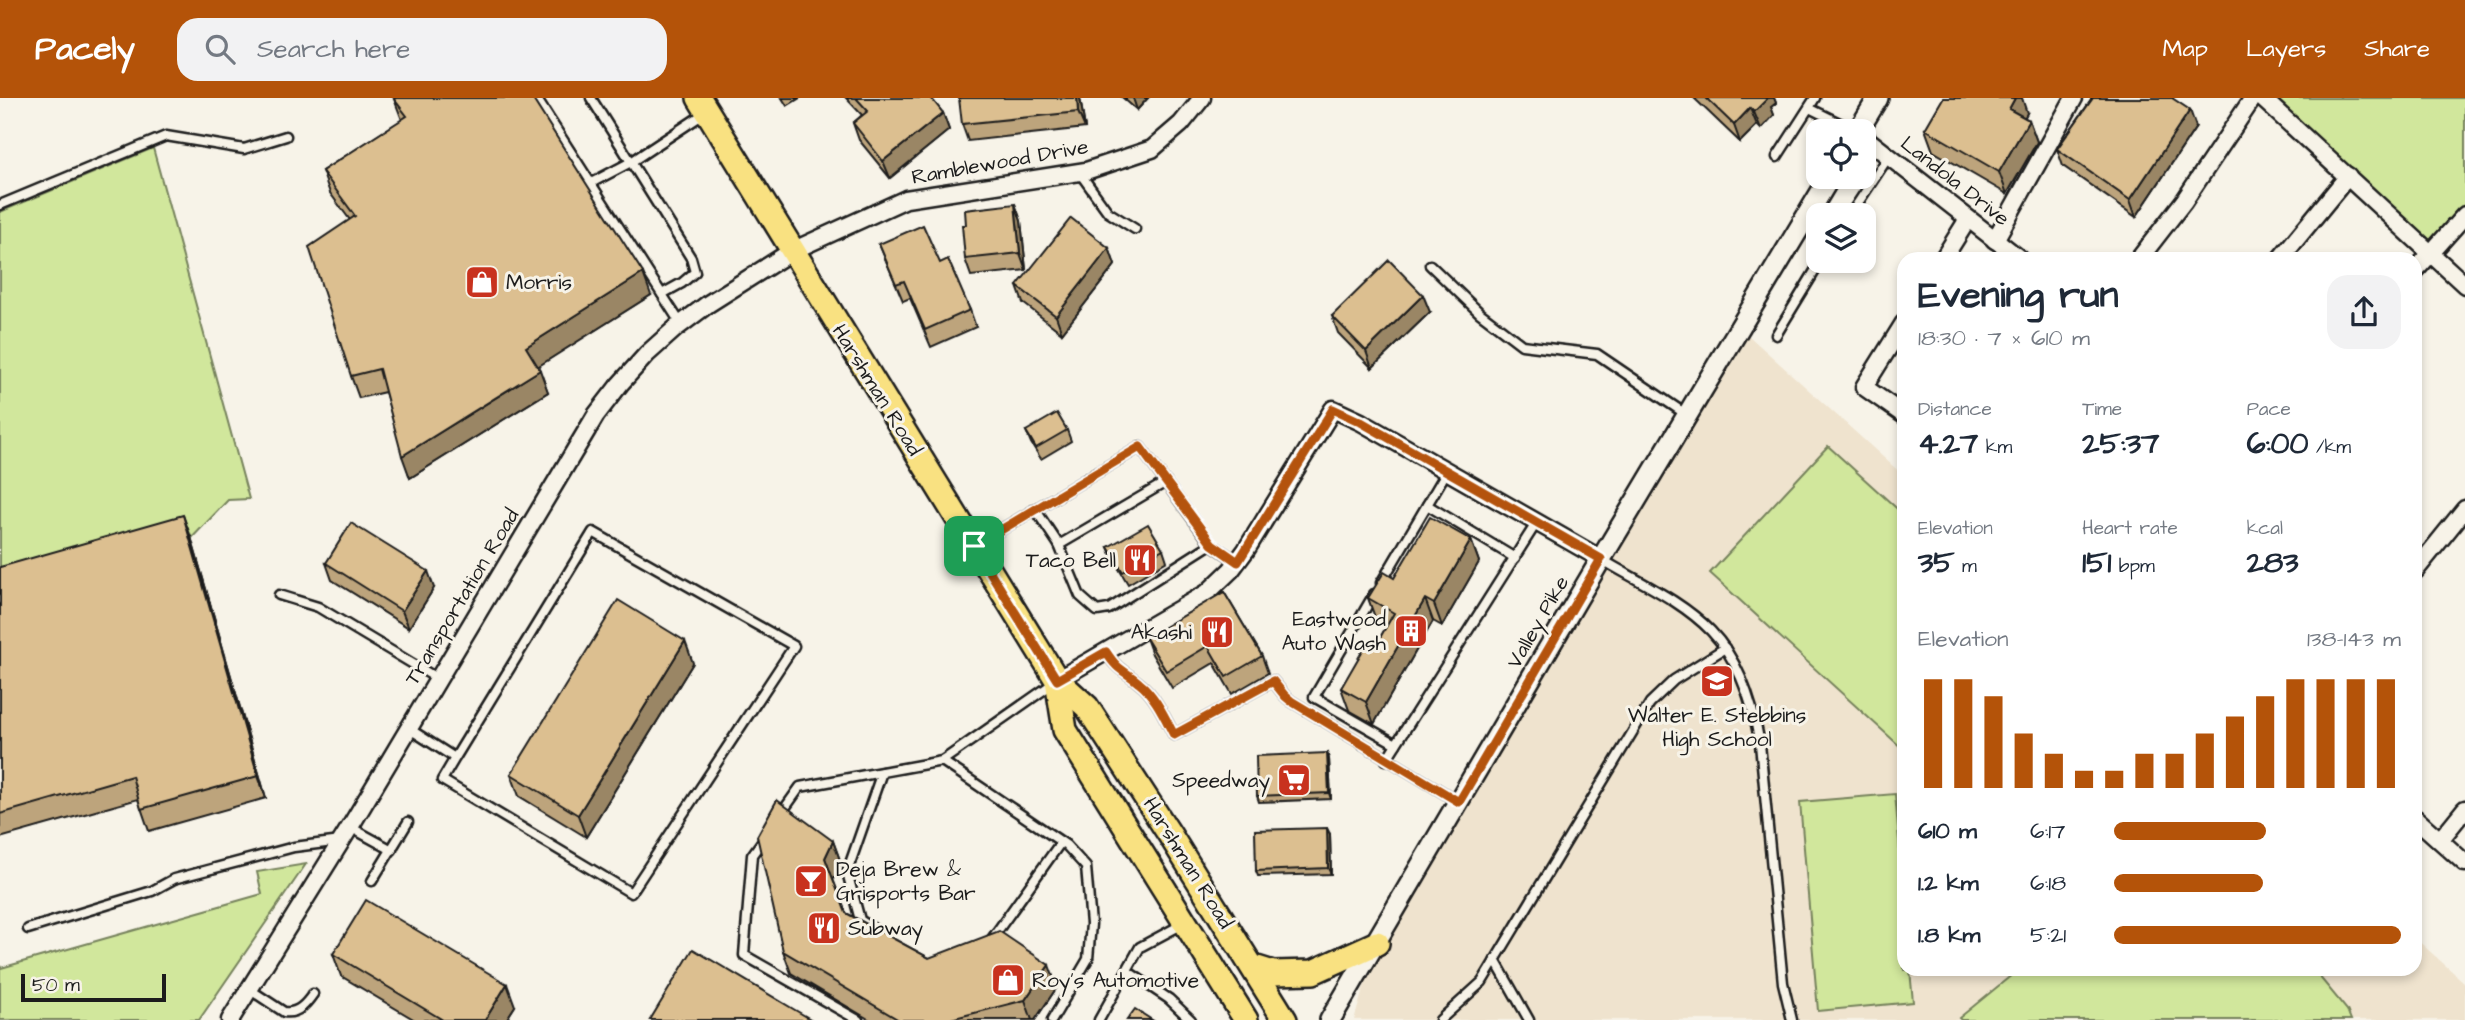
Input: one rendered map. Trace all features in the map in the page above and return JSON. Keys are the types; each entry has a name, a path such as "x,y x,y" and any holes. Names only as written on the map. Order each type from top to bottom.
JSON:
{"main road":[{"name":"Harshman Road","path":"703,105 1057,680 1087,707 1254,967 1285,1020"},
{"name":"Harshman Road","path":"1057,680 1065,730 1246,1020"},
{"path":"1254,967 1273,973 1314,972 1377,943"}],"street":[{"name":"Ramblewood Drive","path":"792,251 906,199 1079,172 1152,149 1181,124 1202,98"},
{"path":"1865,119 1878,98"},
{"path":"1995,240 2074,98"},
{"path":"2145,252 2184,201 2253,98"},
{"path":"2262,98 2465,285"},
{"name":"Landola Drive","path":"1876,146 2011,252"},
{"path":"2286,252 2348,176"},
{"name":"Valley Pike","path":"1330,1020 1823,189"},
{"path":"2422,262 2465,215"},
{"path":"1947,252 1968,219"},
{"name":"Transportation Road","path":"230,1020 350,827 596,415 647,354 681,324 792,251"},
{"path":"1897,334 1864,387 1897,410"},
{"path":"1057,680 1206,593 1238,562 1333,409 1361,422 1601,559"},
{"path":"2422,562 2465,509"},
{"path":"2440,840 2465,809"},
{"path":"2422,824 2465,863"}],"lane":[{"path":"536,98 681,324"},
{"path":"591,98 691,258 695,272 682,284 662,293"},
{"path":"1777,158 1815,98"},
{"path":"591,183 631,162 703,105"},
{"path":"1809,108 1832,119"},
{"path":"0,205 166,136 244,149 286,136"},
{"path":"1858,203 1889,156"},
{"path":"1079,172 1108,212 1135,229"},
{"path":"1430,265 1480,313 1522,345 1597,354 1687,415"},
{"path":"1776,335 1814,273"},
{"path":"974,546 1140,447 1212,544 1238,562"},
{"path":"1396,744 1314,697 1447,471"},
{"path":"1059,545 1166,482"},
{"path":"1427,505 1515,558"},
{"path":"1035,509 1059,545 1080,596 1097,611 1109,608 1212,544"},
{"path":"1386,760 1537,522"},
{"path":"593,532 794,646 631,893 442,780 456,758 593,532"},
{"path":"1601,559 1689,612 1725,648 1744,686 1755,715 1758,735 1783,983 1792,1020"},
{"path":"279,595 318,607 438,679"},
{"path":"1440,1020 1482,982 1650,703 1674,680 1725,648"},
{"path":"1106,652 1120,671 1141,684 1158,705 1174,735 1273,681 1291,701 1459,802"},
{"path":"776,821 800,787 942,761 1057,680"},
{"path":"408,728 456,758"},
{"path":"942,761 1061,842 1086,867 1091,924 1088,959 1052,1020"},
{"path":"882,772 847,872 860,920 886,936"},
{"path":"372,881 408,822"},
{"path":"350,827 392,850"},
{"path":"768,833 752,855 744,955 858,1020"},
{"path":"28,929 152,891 174,879 294,847 341,841"},
{"path":"987,945 1061,842"},
{"path":"1099,1020 1140,947 1186,923"},
{"path":"1495,960 1529,1020"},
{"path":"1127,971 1169,999 1191,1020"},
{"path":"249,989 284,1012 307,1004 313,994"}],"shaded area":[{"name":"Walter E. Stebbins High School","path":"1739,327 1897,470 1897,976 2422,976 2422,944 2465,983 2465,1020 1354,1020 1377,943"}],"green space":[{"path":"2262,98 2465,98 2465,210 2430,252"},
{"path":"153,148 249,499 228,500 187,543 0,596 0,212"},
{"path":"1828,446 1897,509 1897,744 1710,573"},
{"path":"1895,794 1897,976 1911,976 1913,1002 1818,1011 1800,802"},
{"path":"306,864 199,1020 0,1020 0,965 1,968 262,894 257,872"},
{"path":"2011,976 2319,976 2347,1010 2351,1020 1961,1020 1959,1018"}],"building":[{"name":"Morris","path":"395,98 532,98 643,273 526,347 540,370 402,456 379,369 351,376 309,247 355,216 322,171 407,116"},
{"path":"856,98 931,98 943,113 883,161 853,123 868,111"},
{"path":"959,98 1077,98 1078,112 962,124"},
{"path":"1706,98 1768,98 1754,112 1750,108 1734,125"},
{"path":"1943,98 2015,98 2009,109 2029,120 1999,172 1925,129"},
{"path":"2093,98 2172,98 2190,110 2130,200 2057,149"},
{"path":"1015,204 1020,253 965,259 962,225 966,225 965,210"},
{"path":"1071,218 1109,248 1056,316 1017,286"},
{"path":"923,225 940,263 948,259 970,310 925,330 904,281 896,284 879,244"},
{"path":"1389,260 1423,295 1366,351 1332,316"},
{"path":"1057,413 1067,430 1036,448 1026,431"},
{"path":"183,515 258,776 141,809 132,776 0,814 0,567"},
{"path":"1430,517 1471,540 1434,604 1425,599 1366,702 1341,688 1367,643 1374,648 1394,613 1368,598 1384,572 1394,578"},
{"path":"351,523 428,571 402,611 326,563"},
{"path":"1148,524 1163,549 1123,572 1108,547"},
{"name":"Akashi","path":"1224,592 1262,656 1226,677 1208,646 1166,671 1146,638"},
{"path":"618,600 685,641 578,815 511,774"},
{"name":"Speedway","path":"1327,753 1329,793 1257,796 1256,756"},
{"path":"777,800 833,841 825,858 846,913 929,958 999,931 1049,965 1025,1000 947,1020 899,1020 783,951 757,836"},
{"name":"Speedway","path":"1327,828 1328,868 1256,871 1255,830"},
{"path":"366,900 507,984 485,1020 443,1020 333,954"},
{"path":"693,949 795,1010 812,1020 650,1020"},
{"path":"1135,1009 1152,1020 1127,1020"}],"place":[{"name":"Morris","path":"482,282"},
{"name":"Taco Bell","path":"1140,560"},
{"name":"Eastwood Auto Wash","path":"1411,631"},
{"name":"Akashi","path":"1217,632"},
{"name":"Walter E. Stebbins High School","path":"1717,681"},
{"name":"Speedway","path":"1294,780"},
{"name":"Deja Brew & Grisports Bar","path":"811,881"},
{"name":"Subway","path":"824,928"},
{"name":"Roy's Automotive","path":"1008,980"}],"route":[{"path":"1333,409 1361,422 1601,559 1459,802 1291,701 1273,681 1174,735 1158,705 1141,684 1120,671 1106,652 1057,680 974,546 1140,447 1212,544 1238,562 1333,409"}]}
